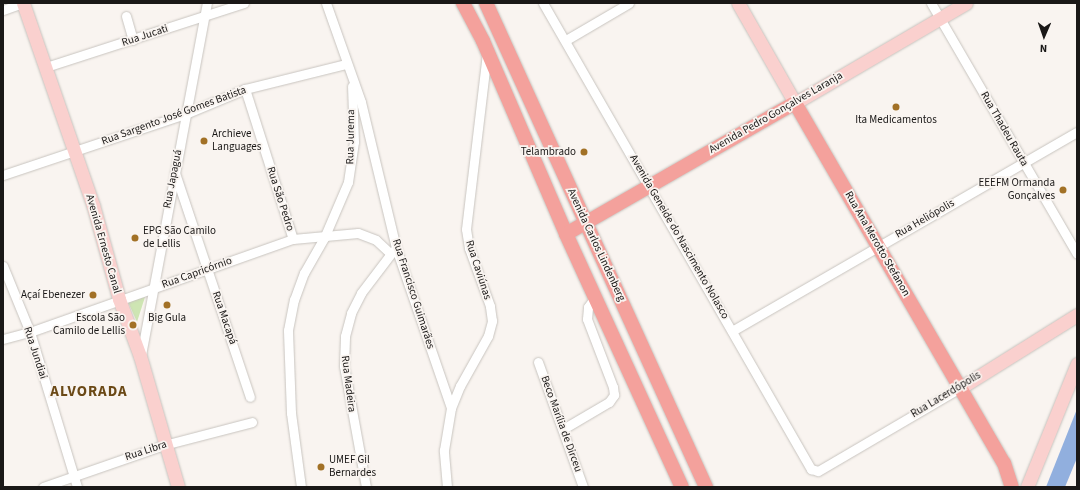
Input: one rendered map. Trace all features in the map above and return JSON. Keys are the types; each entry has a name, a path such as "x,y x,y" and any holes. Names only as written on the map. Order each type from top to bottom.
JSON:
{"main road":[{"name":"Avenida Carlos Lindenberg","path":"463,3 487,51 566,234 596,296 682,487"},
{"name":"Avenida Carlos Lindenberg","path":"486,3 706,487"},
{"name":"Avenida Pedro Gonçalves Laranja","path":"566,234 586,224 649,185 796,103"},
{"name":"Rua Ana Merotto Stefanon","path":"796,103 1004,463 1012,487"}],"street":[{"path":"3,10 23,3"},
{"name":"Avenida Ernesto Canal","path":"23,3 92,205 119,299 140,356 164,445 178,487"},
{"name":"Rua Japaguá","path":"140,356 207,3"},
{"name":"Rua Jucati","path":"46,67 244,3"},
{"name":"Rua Jurema","path":"326,3 346,64 361,102"},
{"name":"Avenida Geneide do Nascimento Nolasco","path":"544,3 814,471"},
{"path":"566,40 629,3"},
{"name":"Rua Ana Merotto Stefanon","path":"738,3 796,103"},
{"name":"Rua Thadeu Rauta","path":"932,3 1077,254"},
{"name":"Avenida Pedro Gonçalves Laranja","path":"796,103 966,3"},
{"path":"126,16 133,40"},
{"name":"Rua Caviúnas","path":"451,408 460,386 488,336 492,321 490,306 469,248 466,229 487,51"},
{"name":"Rua Sargento José Gomes Batista","path":"3,175 73,153 185,114 245,89 346,64"},
{"name":"Rua Jurema","path":"302,487 291,412 288,330 294,300 304,273 324,238 348,182 352,163 351,78"},
{"name":"Rua São Pedro","path":"245,89 293,240"},
{"name":"Rua Francisco Guimarães","path":"361,102 393,251 451,408 444,450 448,487"},
{"name":"Rua Heliópolis","path":"732,331 1077,132"},
{"name":"Rua Macapá","path":"174,171 250,397"},
{"name":"Rua Capricórnio","path":"3,339 30,332 207,268 293,240 324,238 358,233 376,240 393,251"},
{"name":"Rua Madeira","path":"366,487 344,366 344,336 351,313 361,293 393,251"},
{"name":"Rua Jundiai","path":"3,266 30,332 77,487"},
{"path":"563,429 609,402 614,395 614,387 587,319 588,306 596,296"},
{"name":"Rua Lacerdópolis","path":"814,471 960,388 1077,315"},
{"name":"Beco Marília de Dirceu","path":"538,362 583,487"},
{"path":"1027,487 1077,364"},
{"name":"Rua Libra","path":"43,487 164,445 252,422"}],"green space":[{"path":"145,297 137,322 128,302"}],"water":[{"path":"1077,409 1077,458 1065,487 1046,487"}],"place":[{"name":"Ita Medicamentos","path":"896,107"},
{"name":"Archieve Languages","path":"204,141"},
{"name":"Telambrado","path":"584,152"},
{"name":"EEEFM Ormanda Gonçalves","path":"1063,190"},
{"name":"EPG São Camilo de Lellis","path":"135,238"},
{"name":"Açaí Ebenezer","path":"93,295"},
{"name":"Big Gula","path":"167,305"},
{"name":"Escola São Camilo de Lellis","path":"133,325"},
{"name":"UMEF Gil Bernardes","path":"321,467"}],"district":[{"name":"ALVORADA","path":"89,392"}]}
